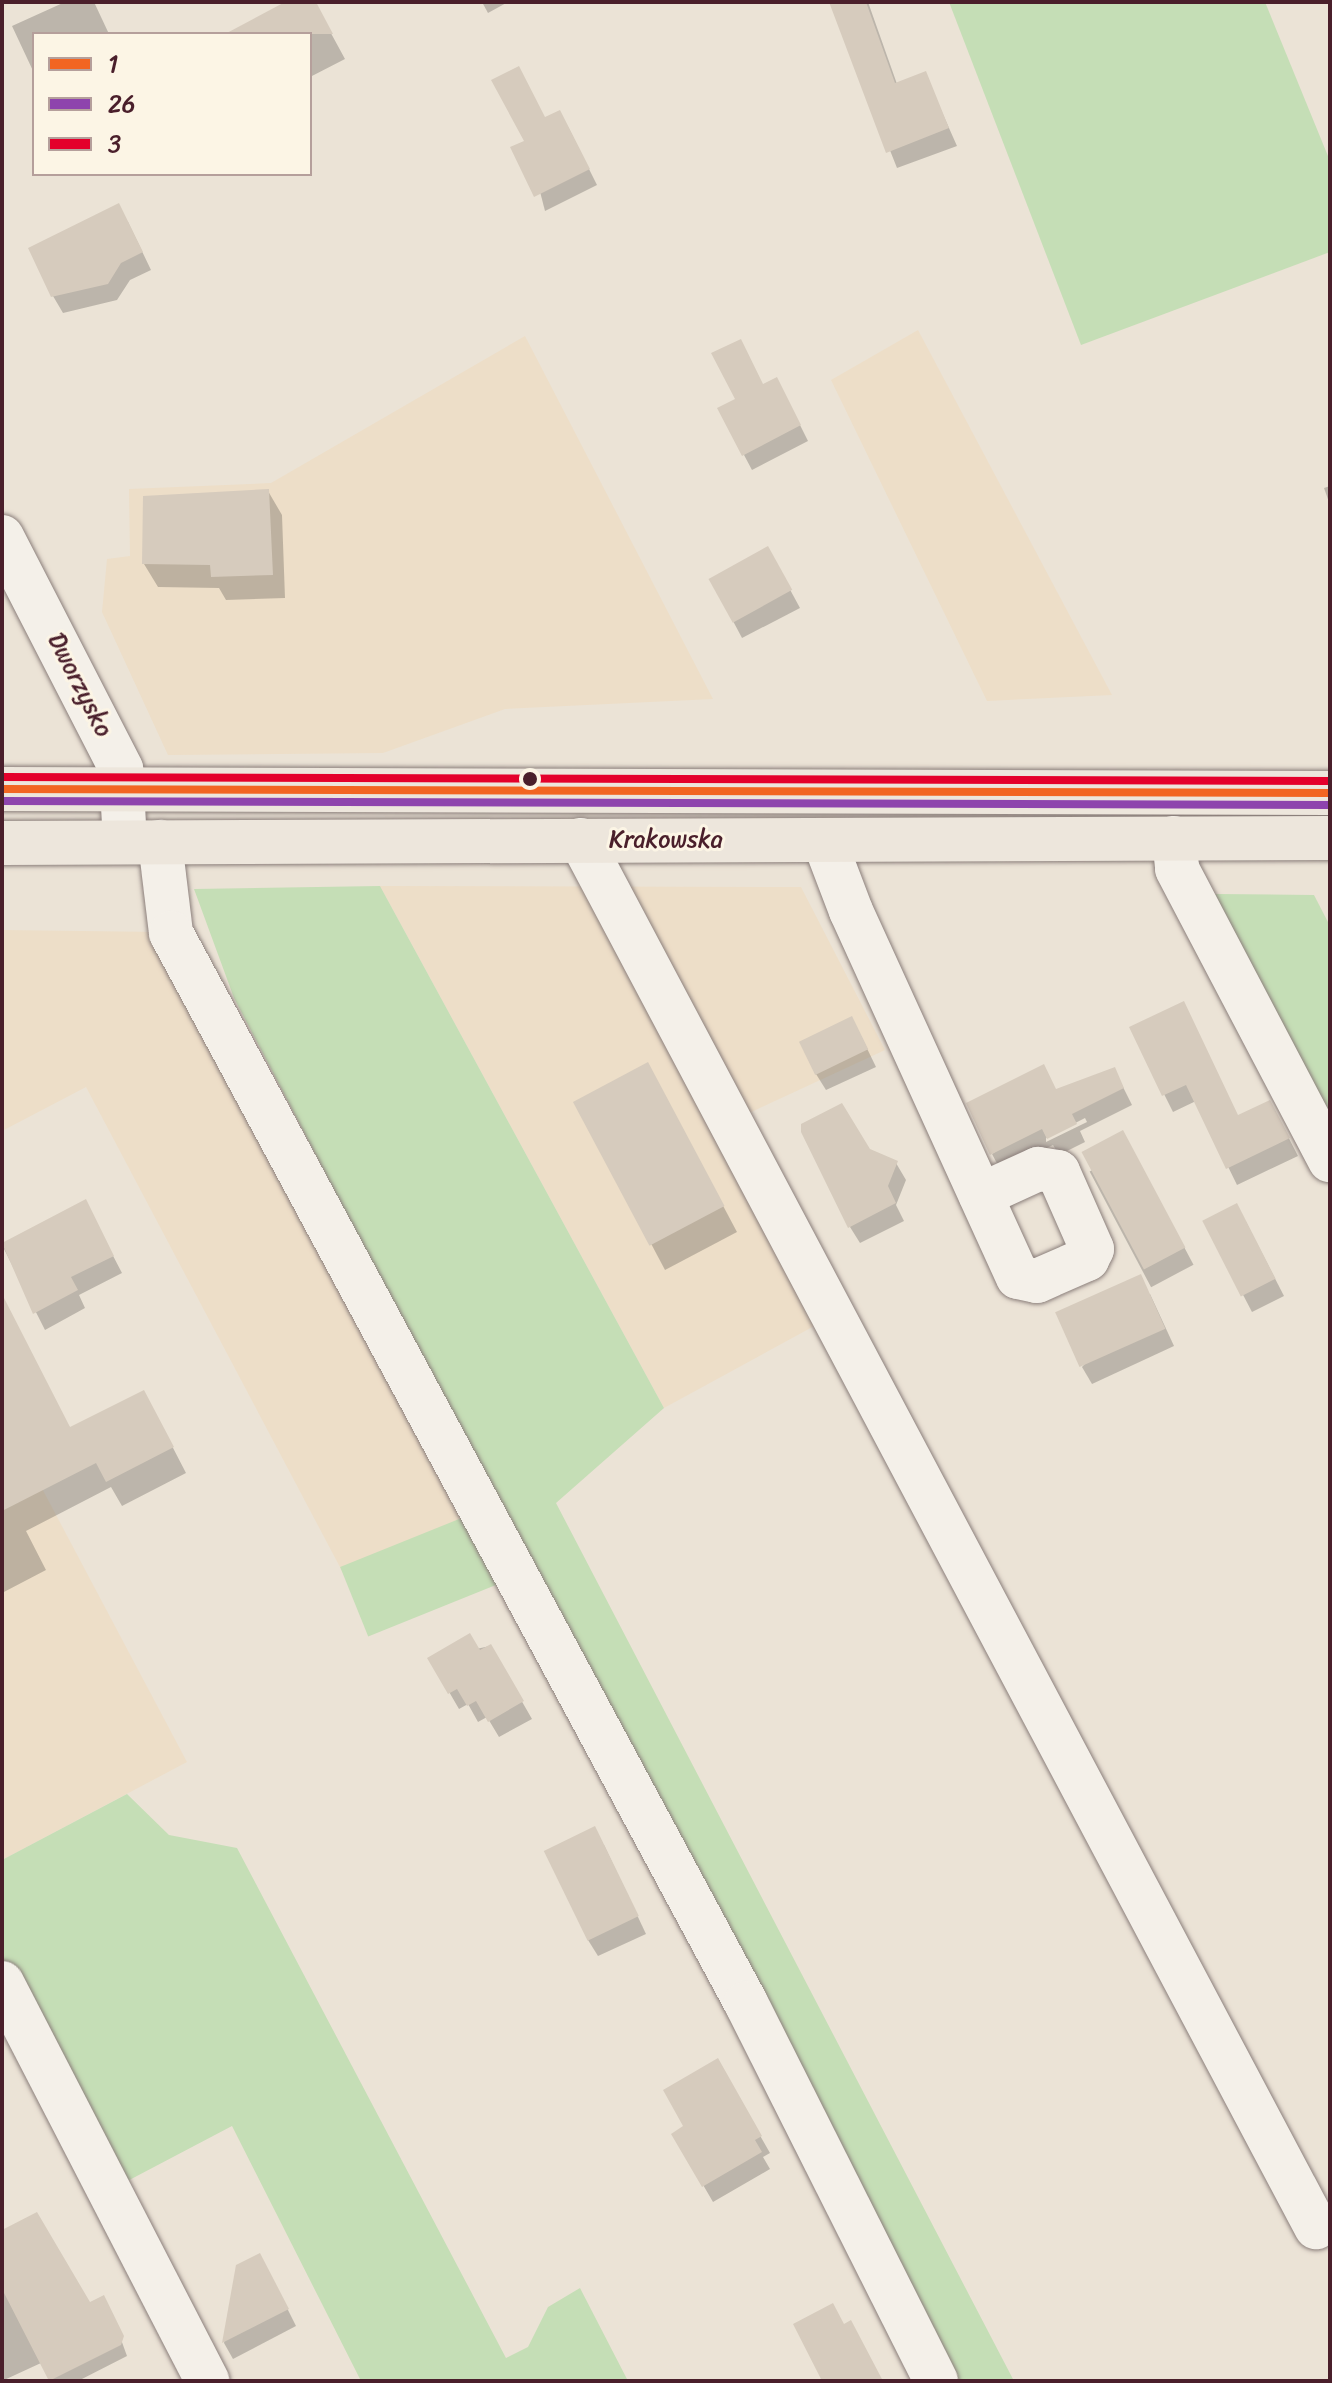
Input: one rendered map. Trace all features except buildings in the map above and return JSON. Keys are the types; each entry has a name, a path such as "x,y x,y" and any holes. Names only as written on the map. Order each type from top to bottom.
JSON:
{"main road":[{"name":"Krakowska","path":"2,789 1330,793"},
{"name":"Krakowska","path":"2,843 1330,838"}],"street":[{"name":"Dworzysko","path":"2,537 87,695 121,769 123,789 171,933 746,2003 936,2381"},
{"path":"1174,838 1177,869 1330,1160"},
{"path":"581,840 1316,2227"},
{"path":"824,840 981,1195"},
{"path":"2,1983 207,2381"}],"shaded area":[{"path":"918,330 1112,695 987,701 831,380"},
{"path":"525,336 713,699 505,709 383,753 168,755 102,612 107,559 130,556 129,489 271,483"},
{"path":"380,886 801,887 885,1050 747,1114 849,1307 664,1408"},
{"path":"2,930 161,932 469,1515 350,1586 86,1087 2,1131"},
{"path":"2,1413 187,1762 2,1860"}],"green space":[{"path":"949,2 1265,2 1330,161 1330,252 1081,345"},
{"path":"380,886 664,1408 556,1503 1014,2381 955,2381 234,998 194,889"},
{"path":"1215,894 1314,895 1330,926 1330,1129"},
{"path":"469,1515 497,1585 368,1637 340,1567"},
{"path":"127,1794 169,1835 237,1848 506,2358 528,2347 548,2307 580,2288 628,2381 361,2381 232,2126 116,2187 2,1967 2,1860"}],"transit line":[{"name":"3","path":"2,777 1330,781"},
{"name":"1","path":"2,789 1330,793"},
{"name":"26","path":"2,801 1330,805"}]}
